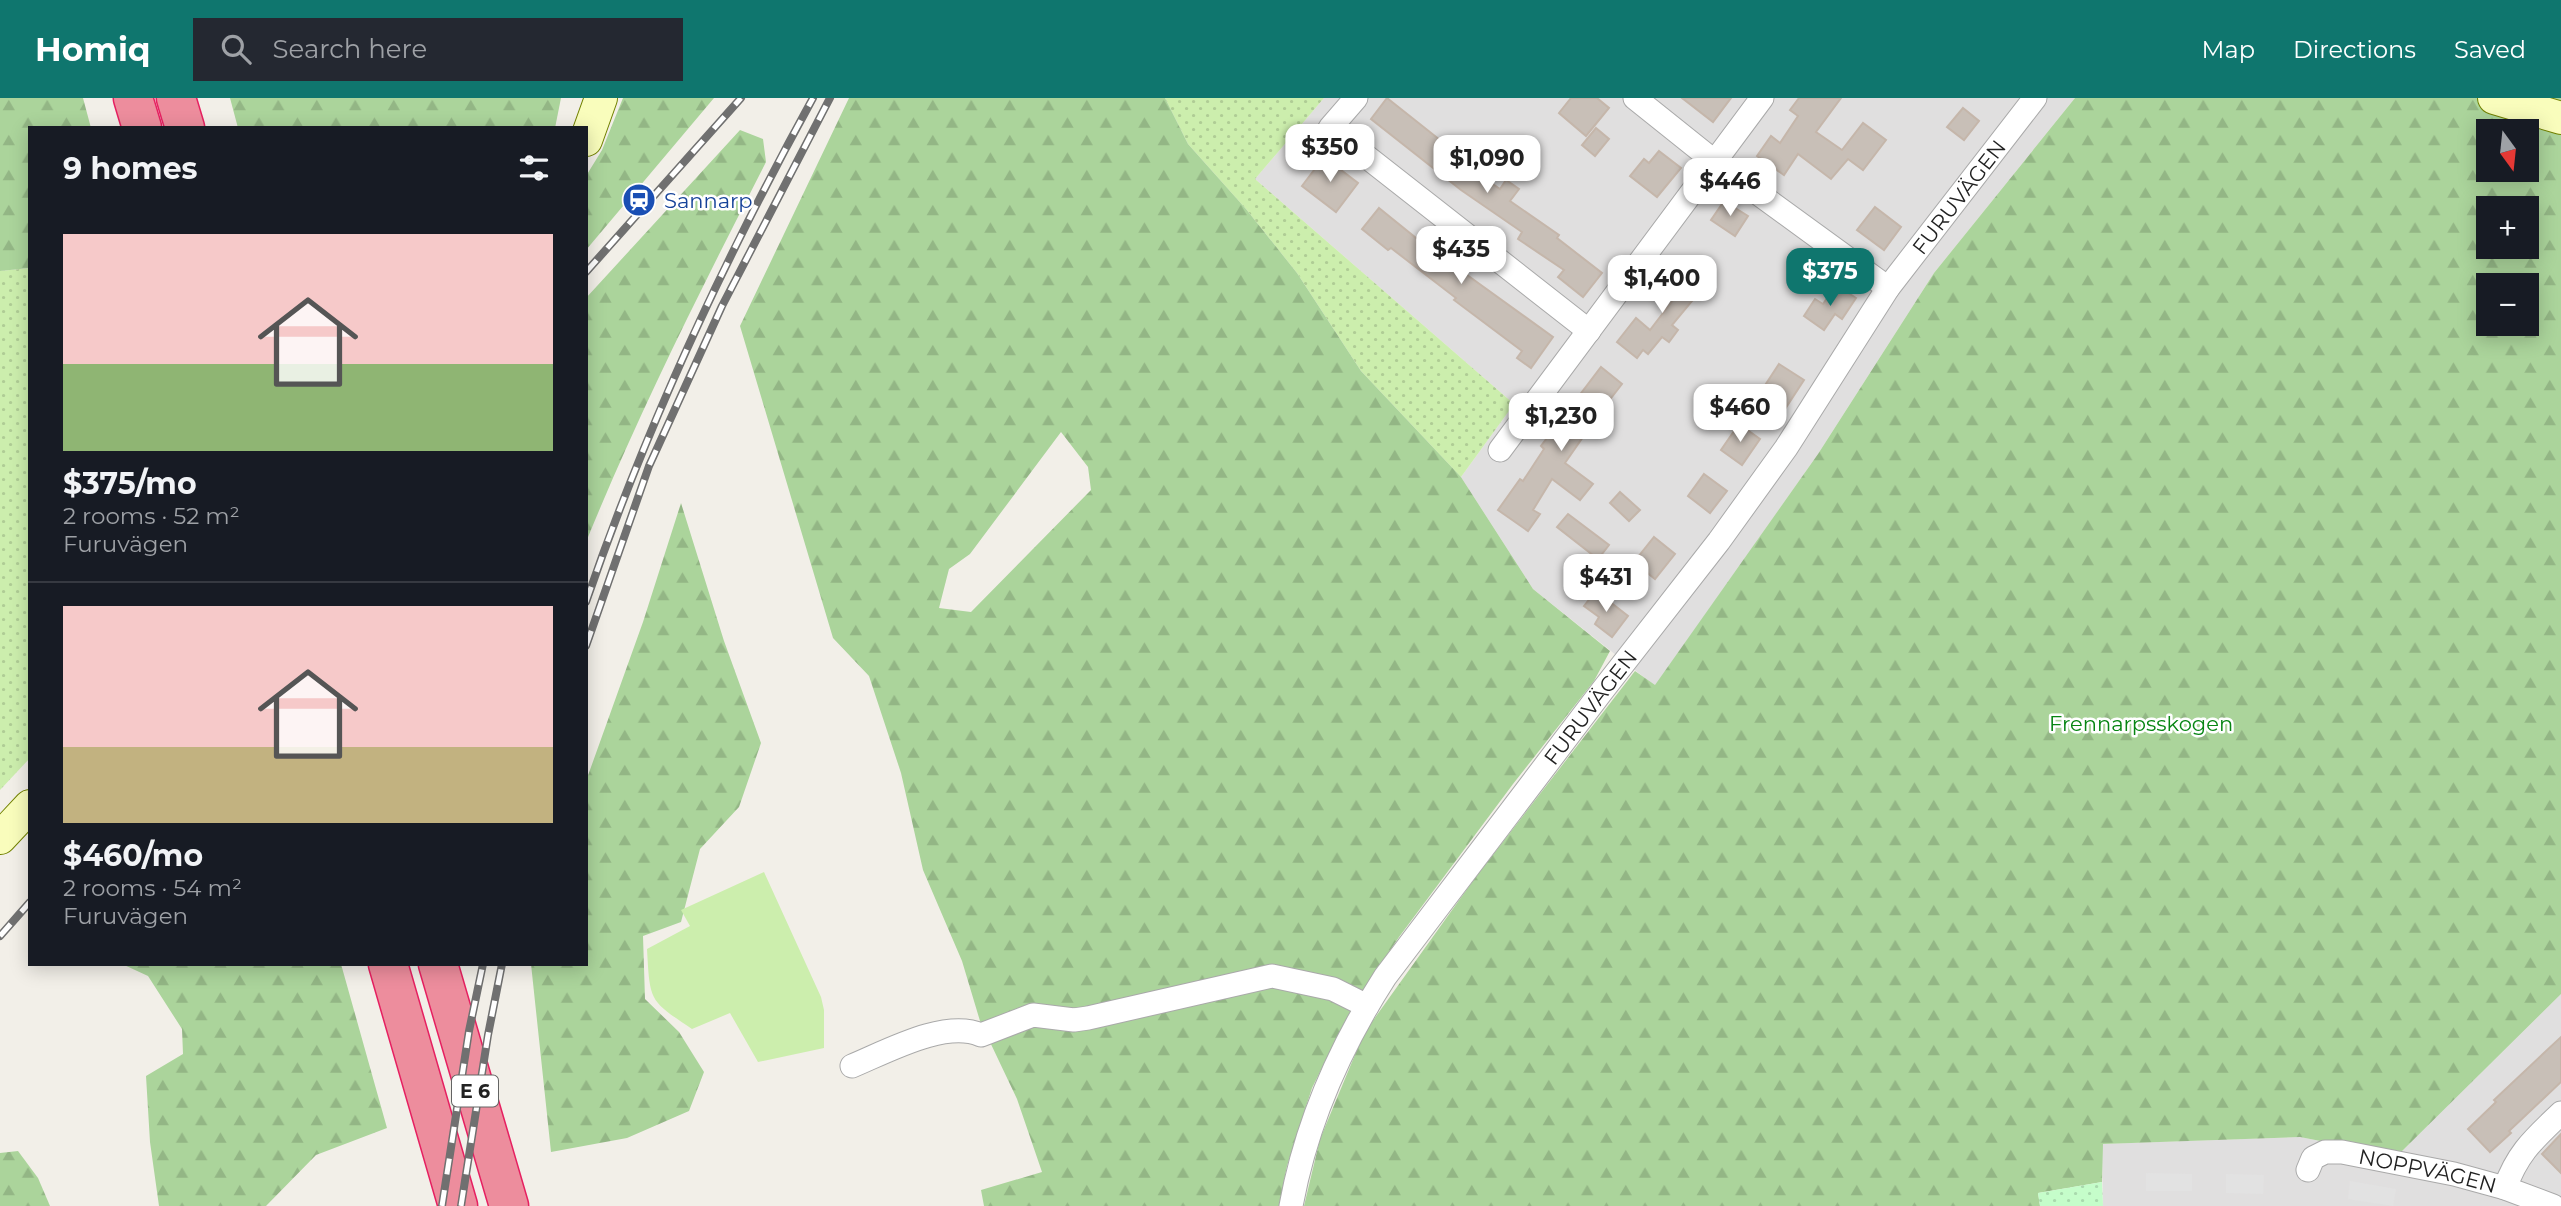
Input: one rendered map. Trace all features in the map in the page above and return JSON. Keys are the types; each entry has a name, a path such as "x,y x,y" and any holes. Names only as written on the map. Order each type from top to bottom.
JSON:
{"highway":[{"path":"133,98 141,126"},
{"path":"176,98 184,126"},
{"name":"E 6","path":"389,966 458,1206"},
{"name":"E 6","path":"439,966 509,1206"}],"street":[{"path":"588,134 601,98"},
{"path":"1356,98 1330,128 1589,331"},
{"path":"1635,98 1715,162 1888,288"},
{"path":"1500,450 1762,98"},
{"name":"FURUVÄGEN","path":"1291,1206 1297,1174 1326,1085 1367,1006 1392,967 1719,541 1786,448 1888,288 2035,98"},
{"path":"2494,98 2561,118"},
{"path":"0,838 28,808"},
{"path":"852,1066 932,1035 970,1030 981,1035 1033,1015 1074,1020 1088,1018 1272,976 1333,989 1367,1006"},
{"path":"2505,1188 2523,1150 2561,1113"},
{"name":"NOPPVÄGEN","path":"2308,1170 2313,1158 2325,1152 2342,1152 2454,1174 2505,1188 2553,1206"}],"shaded area":[{"path":"1324,98 2075,98 1934,273 1818,454 1655,686 1533,589 1461,477 1514,404 1255,179"},
{"path":"2561,994 2561,1206 2103,1206 2102,1144 2300,1137 2397,1156"},
{"path":"2146,1173 2192,1174 2192,1191 2146,1191"},
{"path":"2226,1174 2264,1175 2263,1194 2226,1193"},
{"path":"2350,1181 2396,1189 2393,1206 2348,1199"}],"green space":[{"path":"0,98 83,98 90,126 28,126 28,268 0,271"},
{"path":"230,98 561,98 555,126 237,126"},
{"path":"623,98 714,98 588,248 588,173 602,150"},
{"path":"849,98 1165,98 1188,144 1246,209 1297,273 1361,371 1461,477 1533,589 1610,651 1594,681 1399,937 1352,1008 1312,1088 1287,1166 1279,1206 984,1206 981,1190 1042,1172 1017,1099 980,1021 962,961 923,870 901,773 869,676 833,638 740,326","holes":["1061,432 1088,467 1091,490 971,612 939,608 949,569 970,554"]},
{"path":"1165,98 1324,98 1255,179 1514,404 1461,477 1361,371 1297,273 1246,209 1188,144"},
{"name":"Frennarpsskogen","path":"2075,98 2561,98 2561,994 2397,1156 2300,1137 2103,1144 2102,1182 2038,1193 2040,1206 1304,1206 1320,1139 1364,1033 1475,878 1635,671 1655,685 1818,454 1934,273"},
{"path":"740,130 763,139 766,162 649,398 588,537 588,296"},
{"path":"28,268 28,760 0,790 0,271"},
{"path":"681,503 724,641 761,743 739,807 700,849 681,922 643,936 645,999 679,1032 704,1072 689,1111 627,1138 551,1152 531,966 588,966 588,775 643,622"},
{"path":"764,872 821,997 824,1010 824,1048 758,1062 730,1013 692,1029 660,1005 651,990 647,949 690,926 681,910"},
{"path":"126,966 342,966 387,1128 316,1155 266,1206 159,1206 150,1142 146,1076 183,1054 182,1029 148,976"},
{"path":"18,1151 38,1178 50,1206 0,1206 0,1153"},
{"path":"2102,1182 2103,1206 2040,1206 2038,1193"}],"building":[{"path":"1387,98 1464,159 1461,162 1500,189 1506,180 1519,189 1510,201 1559,235 1557,238 1602,273 1583,297 1558,277 1564,270 1518,239 1522,232 1461,190 1371,119"},
{"path":"1571,98 1597,98 1609,108 1586,136 1559,113"},
{"path":"1682,98 1731,98 1713,122"},
{"path":"1799,98 1841,98 1816,132 1842,150 1863,123 1886,140 1863,170 1848,159 1831,179 1798,154 1784,175 1757,156 1771,136 1780,143 1798,116 1790,110"},
{"path":"1963,108 1979,121 1964,140 1947,127"},
{"path":"1596,128 1609,139 1595,156 1582,145"},
{"path":"1659,151 1681,168 1657,197 1630,176 1644,159 1649,163"},
{"path":"1324,157 1358,183 1336,212 1302,186"},
{"path":"1724,201 1748,216 1735,236 1711,220"},
{"path":"1875,207 1901,227 1884,250 1857,230"},
{"path":"1379,208 1426,246 1433,238 1461,259 1456,267 1553,337 1531,368 1517,358 1522,351 1391,248 1388,250 1362,229"},
{"path":"1674,266 1702,289 1672,325 1678,330 1669,342 1662,337 1648,354 1643,350 1637,358 1617,342 1636,318 1650,330 1673,300 1656,287"},
{"path":"1836,285 1856,298 1842,319 1835,314 1824,330 1804,316 1815,299 1823,304"},
{"path":"1779,364 1804,380 1785,409 1760,393"},
{"path":"1601,367 1622,384 1584,433 1565,463 1593,484 1580,500 1552,479 1533,510 1540,514 1528,531 1498,510 1520,479 1523,481 1544,449 1541,446"},
{"path":"1739,424 1760,439 1742,465 1721,450"},
{"path":"1704,474 1727,491 1710,513 1688,496"},
{"path":"1620,492 1640,510 1629,521 1610,503"},
{"path":"1568,514 1609,545 1598,559 1557,527"},
{"path":"1654,537 1675,554 1655,579 1634,562"},
{"path":"1596,591 1628,616 1612,637 1595,624 1599,617 1584,606"},
{"path":"2561,1037 2561,1082 2490,1152 2468,1129 2496,1102 2494,1100"},
{"path":"2561,1134 2561,1173 2542,1154"}],"railway":[{"path":"588,270 741,98"},
{"path":"588,596 634,472 689,345 748,220 813,98"},
{"path":"588,640 649,466 722,306 830,98"},
{"path":"0,936 28,904"},
{"path":"442,1206 469,1031 483,966"},
{"path":"461,1206 502,966"}],"place":[{"name":"Sannarp","path":"639,200"}]}
